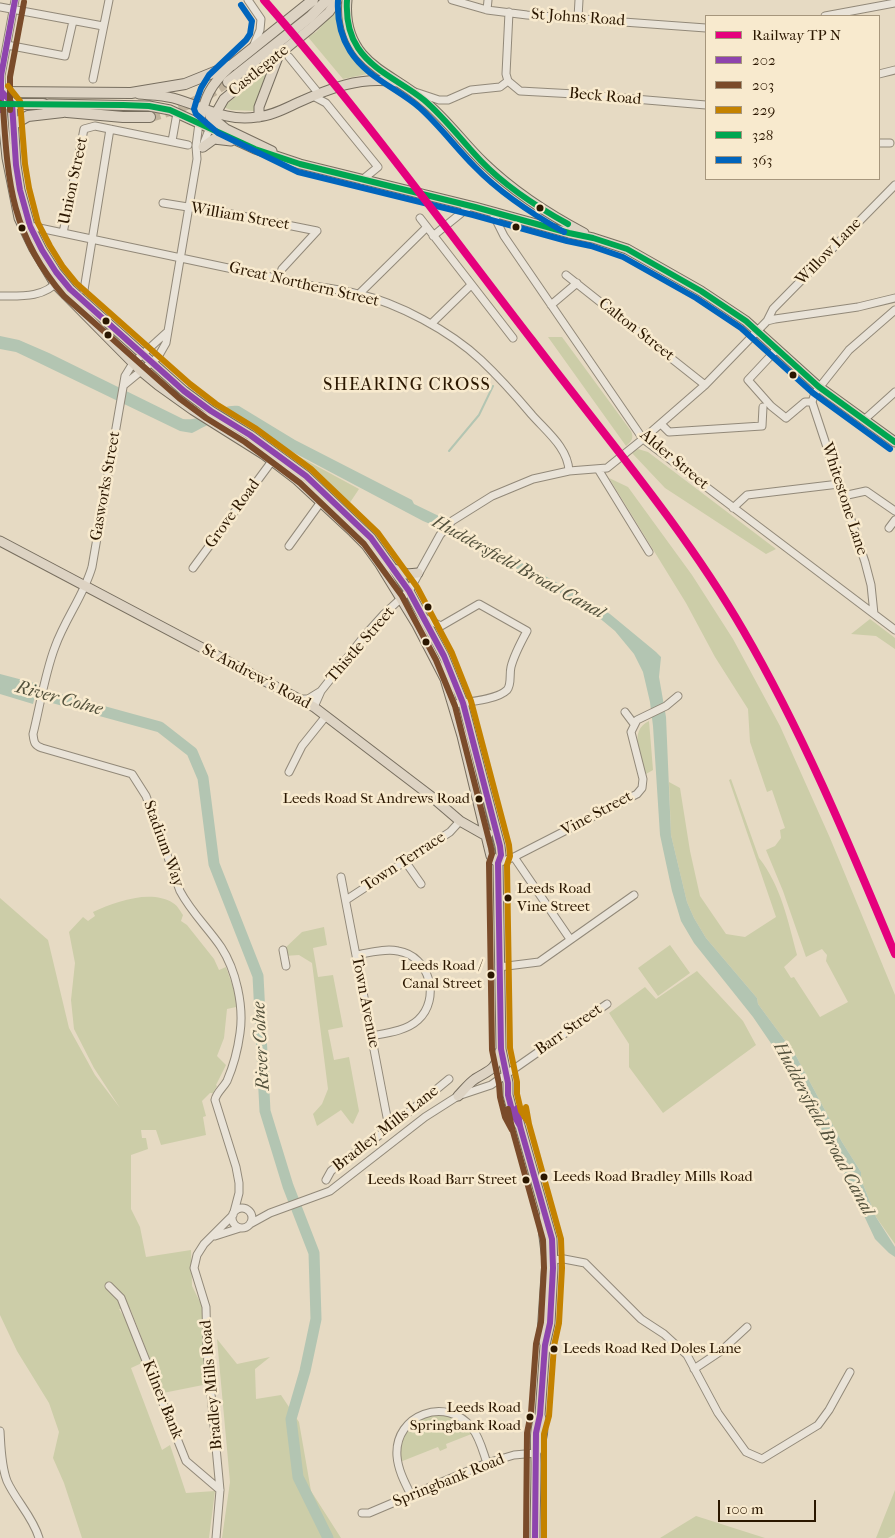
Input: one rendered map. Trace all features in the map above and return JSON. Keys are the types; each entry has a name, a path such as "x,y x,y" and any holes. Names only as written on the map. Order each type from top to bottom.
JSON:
{"highway":[{"name":"Castlegate","path":"232,65 313,0"},
{"name":"Castlegate","path":"228,82 310,17 327,0"},
{"path":"1,92 131,93 185,84 232,65"},
{"path":"0,104 43,104 67,112"},
{"path":"14,124 28,116 67,112 123,117 150,117"}],"main road":[{"name":"Castlegate","path":"213,120 224,99 285,55 329,12 337,0"},
{"path":"347,0 347,24 352,38 362,53 374,65 412,91 437,112 502,180 563,222 593,238"},
{"path":"256,118 275,63 285,55"},
{"name":"Castlegate","path":"200,123 206,96 213,85 232,65"},
{"path":"252,140 246,128 247,122 256,118 270,115 345,84 364,80 398,82"},
{"path":"1,92 12,103 16,165 20,190 30,226 58,280 200,403 283,458 324,498 371,538 409,591 450,670 491,856 498,864"},
{"path":"1,92 0,104 7,158 19,218 34,249 58,280 141,371 202,416 239,438 324,498 366,545 401,599 458,704 501,855 498,864 499,967 501,1049 506,1078 518,1111 520,1126 551,1234 550,1324 545,1345 540,1415 543,1424 543,1435 536,1453 535,1538"},
{"path":"131,93 173,98 203,109 213,120 241,143"},
{"path":"43,104 150,106 177,112 200,123 230,118 256,118"},
{"path":"213,120 226,129 252,140 288,160"},
{"path":"203,147 208,142 217,139 241,143 288,160 495,212 628,249 731,310 746,321 819,387 895,442"},
{"name":"St Andrew's Road","path":"0,541 314,707 432,797 460,821 486,835"},
{"path":"394,569 407,574 418,573"},
{"path":"486,835 496,832"},
{"path":"458,1096 474,1080 493,1069 501,1049"}],"street":[{"path":"1,92 3,54 7,45 15,0"},
{"path":"93,79 109,0"},
{"path":"248,0 261,19 260,30 252,50"},
{"name":"St Johns Road","path":"452,0 487,10 705,28"},
{"path":"487,10 488,0"},
{"path":"578,18 579,0"},
{"path":"829,15 878,2 895,3"},
{"path":"0,7 103,26"},
{"path":"412,91 439,100 448,100 472,90 500,87 508,81 506,74 508,12"},
{"path":"7,45 65,56 73,20"},
{"path":"285,55 316,95 326,103 378,167 362,180"},
{"path":"880,74 895,70"},
{"name":"Beck Road","path":"508,81 514,88 524,92 575,94 705,105"},
{"path":"172,142 177,112"},
{"path":"197,159 213,120"},
{"path":"124,386 162,352 166,342 166,333 197,159 196,146 200,123"},
{"name":"Union Street","path":"63,233 84,129 94,126 110,129"},
{"path":"84,290 110,129 188,145"},
{"path":"880,143 890,143"},
{"name":"Willow Lane","path":"598,469 607,468 705,385 758,332 767,321 772,309 895,185"},
{"name":"William Street","path":"163,203 317,231 282,268 279,278"},
{"path":"433,236 470,206"},
{"name":"Alder Street","path":"495,212 494,216 504,236 643,439 895,630"},
{"path":"420,218 513,338"},
{"name":"Great Northern Street","path":"30,226 359,294 401,309 431,324 479,359 563,450 569,462 569,471"},
{"path":"359,294 427,228"},
{"name":"Calton Street","path":"566,275 705,385"},
{"path":"0,296 36,295 44,292 58,280"},
{"path":"550,305 577,284"},
{"path":"431,324 472,285"},
{"path":"767,321 858,307 895,298"},
{"path":"777,349 748,380 771,406 786,418 805,402 812,402 819,387 849,350 895,310"},
{"path":"133,363 166,333"},
{"name":"Gasworks Street","path":"86,586 92,567 125,376 133,363"},
{"path":"865,419 895,392"},
{"name":"Whitestone Lane","path":"812,402 865,562 871,585 874,614"},
{"path":"661,424 669,432 762,426 763,407"},
{"name":"Grove Road","path":"193,568 272,461"},
{"path":"598,469 648,552"},
{"name":"Thistle Street","path":"314,707 321,691 384,614 409,591 440,535 452,521 492,496 532,479 569,471 598,469"},
{"path":"733,508 747,495 839,484"},
{"path":"843,496 866,491 895,511"},
{"path":"289,546 324,498"},
{"path":"889,528 895,520"},
{"name":"Stadium Way","path":"86,586 62,629 54,648 38,714 34,742 36,746 132,774 146,796 180,891 187,904 222,949 228,961 237,988 240,1009 240,1032 227,1080 215,1097 215,1100 236,1167 239,1193 248,1210"},
{"path":"435,640 441,626 479,604 527,631 511,665 508,689 490,698 458,704"},
{"path":"424,618 441,626"},
{"name":"Thistle Street","path":"299,699 308,699 321,691"},
{"path":"625,712 634,724 637,720 666,706 678,696"},
{"path":"289,772 302,746 326,716"},
{"name":"Vine Street","path":"498,864 637,794 642,788 643,779 631,732 634,724"},
{"name":"Town Terrace","path":"346,900 450,832 460,821"},
{"path":"514,857 570,939"},
{"path":"406,861 421,884"},
{"name":"Town Avenue","path":"341,877 387,1117 392,1126"},
{"path":"499,967 539,962 634,895"},
{"path":"283,950 286,966"},
{"path":"356,955 398,950 413,957 424,966 429,979 431,993 427,1010 417,1021 404,1029 371,1036"},
{"name":"Barr Street","path":"506,1078 607,1004"},
{"path":"210,1239 222,1233 242,1228 270,1213 330,1191 425,1117 458,1096 506,1078"},
{"name":"Bradley Mills Lane","path":"326,1180 331,1170 392,1126 449,1079"},
{"name":"Stadium Way","path":"233,1214 239,1193"},
{"path":"242,1228 235,1224 233,1214 241,1208 270,1213"},
{"path":"248,1210 252,1219 250,1224"},
{"name":"Bradley Mills Road","path":"216,1538 220,1490 207,1351 206,1307 194,1268 197,1256 233,1214"},
{"path":"550,1260 564,1259 586,1263 641,1319 664,1334 682,1350 718,1413 746,1452 762,1459 818,1425 829,1410 850,1372"},
{"name":"Kilner Bank","path":"108,1286 118,1300 186,1461 220,1490"},
{"path":"694,1368 721,1351 747,1326"},
{"path":"411,1495 398,1464 397,1446 406,1427 425,1413 443,1411 454,1414 465,1421 476,1434 487,1463"},
{"path":"0,1431 1,1451 7,1479 16,1497 34,1524 39,1538"},
{"name":"Springbank Road","path":"362,1514 369,1513 487,1463 514,1454 536,1453"}],"shaded area":[{"path":"341,5 343,25 350,43 361,59 377,72 343,79 308,37 316,32"},
{"path":"269,70 254,107 255,111 231,110 223,107"},
{"path":"548,337 562,337 631,431 632,439 626,446"},
{"path":"638,449 648,452 776,549 766,554 665,488 632,453"},
{"path":"287,450 359,489 349,504"},
{"path":"609,478 628,487 692,575 733,639 780,726 830,838 895,995 895,1244 876,1217 861,1179 861,1172 842,1142 795,1054 758,1004 757,998 706,938 687,902 671,835 669,782 680,788 690,851 700,896 726,934 745,937 776,917 729,780 731,779 759,858 773,880 787,917 797,955 784,967 791,978 794,977 820,1017 848,1002 826,961 827,955 822,949 806,957 783,891 766,850 775,846 781,838 780,830 785,828 772,790 767,792 750,742 748,709 715,657 686,603"},
{"path":"870,619 895,638 895,649 876,636 851,634"},
{"path":"649,721 653,770 646,774 639,752 638,737 643,725"},
{"path":"154,897 173,903 183,915 181,921 187,925 214,959 219,970 226,967 235,993 236,1007 227,1009 224,1038 217,1056 226,1065 213,1093 210,1093 202,1101 206,1116 203,1117 206,1135 161,1145 156,1130 141,1130 142,1138 146,1138 148,1149 131,1155 131,1209 140,1227 146,1257 191,1250 192,1286 203,1308 208,1384 163,1393 130,1308 119,1309 128,1323 144,1362 131,1368 162,1450 170,1445 186,1493 215,1491 209,1538 82,1538 64,1483 53,1458 59,1432 49,1403 17,1351 0,1315 0,898 48,940 69,1028 95,1075 120,1108 94,1068 74,1029 71,1000 75,963 69,932 83,917 88,921 95,916 93,912 133,898"},
{"path":"324,927 327,945 313,948 318,977 333,975 343,1027 328,1030 334,1060 349,1057 359,1111 353,1124 341,1110 317,1126 313,1114 322,1104 328,1089 312,963 299,955 284,956 283,950 302,932"},
{"path":"670,945 690,973 658,996 638,968"},
{"path":"697,971 743,1021 756,1045 663,1113 629,1067 629,1044 609,1013 645,987 656,999"},
{"path":"217,1339 237,1364 270,1357 255,1369 256,1399 281,1395 299,1422 311,1491 341,1538 222,1538 230,1482"},
{"path":"431,1412 454,1416 474,1433 446,1444 447,1448 440,1451 438,1447 400,1462 401,1443 406,1431"},
{"path":"895,1490 895,1534 888,1538 876,1538"},
{"path":"696,1516 765,1538 660,1538"}],"water":[{"name":"Huddersfield Broad Canal","path":"0,336 19,340 49,353 183,419 198,418 225,407 239,406 295,440 412,500 414,504 443,518 452,527 464,531 563,586 610,614 661,657 659,677 666,717 671,835 687,902 706,938 757,998 758,1004 795,1054 842,1142 861,1172 861,1179 876,1217 895,1247 895,1257 875,1239 842,1169 781,1058 753,1017 694,943 681,921 672,891 660,835 650,702 643,672 634,654 615,631 591,611 564,595 458,540 446,530 423,521 287,449 242,418 229,417 192,433 180,431 16,352 0,349"},
{"path":"0,674 38,684 33,704 0,694"}],"waterway":[{"path":"449,451 479,415 493,386"},
{"name":"River Colne","path":"0,683 160,727 192,752 203,778 214,864 258,976 265,1111 288,1186 314,1253 316,1319 305,1371 291,1419 298,1477 328,1538"}],"tunnel":[{"path":"150,117 190,103 228,82"}],"transit line":[{"name":"202","path":"1,110 1,76 15,0"},
{"path":"264,0 334,83 401,168 642,482 720,592 786,709 843,830 895,954"},
{"name":"363","path":"338,0 338,13 342,33 350,51 357,60 374,76 420,108 495,186 528,210 564,232"},
{"name":"328","path":"347,0 347,19 350,31 358,48 372,64 432,107 481,161 511,188 568,224"},
{"name":"203","path":"10,110 10,77 24,2"},
{"name":"363","path":"241,5 252,21 250,34 209,75 201,88 194,109 196,114 218,133 298,172 473,215 591,246 623,257 696,298 741,328 813,393 890,449"},
{"name":"229","path":"8,86 20,101 25,164 38,223 63,267 76,283 190,384 311,469 378,533 417,587 452,653 471,701 509,845 510,856 507,865 510,1048 521,1111 528,1122"},
{"name":"202","path":"2,92 12,103 16,165 20,190 30,226 56,272 70,289 184,391 211,411 250,435 306,476 371,538 409,591 444,656 463,703 500,846 501,855 498,863 501,1049 508,1083 508,1095 513,1114 520,1126"},
{"name":"203","path":"0,103 3,107 11,184 23,229 46,273 64,296 179,398 206,418 245,442 300,483 364,544 402,596 436,660 455,706 492,854 489,863 492,1050 500,1097 505,1117 512,1130"},
{"name":"328","path":"0,104 123,105 149,106 170,110 255,149 300,164 475,207 593,238 627,249 701,291 746,321 819,387 895,442"},
{"name":"229","path":"526,1107 561,1239 562,1268 559,1323 554,1346 549,1416 544,1434 544,1538"},
{"name":"202","path":"517,1108 520,1126 552,1239 553,1268 550,1323 545,1345 540,1415 536,1433 535,1538"},
{"name":"203","path":"508,1109 543,1240 544,1268 541,1322 536,1344 531,1413 527,1433 526,1538"}],"place":[{"name":"Leeds Road St Andrews Road","path":"479,799"},
{"name":"Leeds Road Vine Street","path":"508,898"},
{"name":"Leeds Road / Canal Street","path":"491,975"},
{"name":"Leeds Road Bradley Mills Road","path":"544,1177"},
{"name":"Leeds Road Barr Street","path":"526,1180"},
{"name":"Leeds Road Red Doles Lane","path":"554,1349"},
{"name":"Leeds Road Springbank Road","path":"530,1417"}],"district":[{"name":"SHEARING CROSS","path":"407,386"}]}
